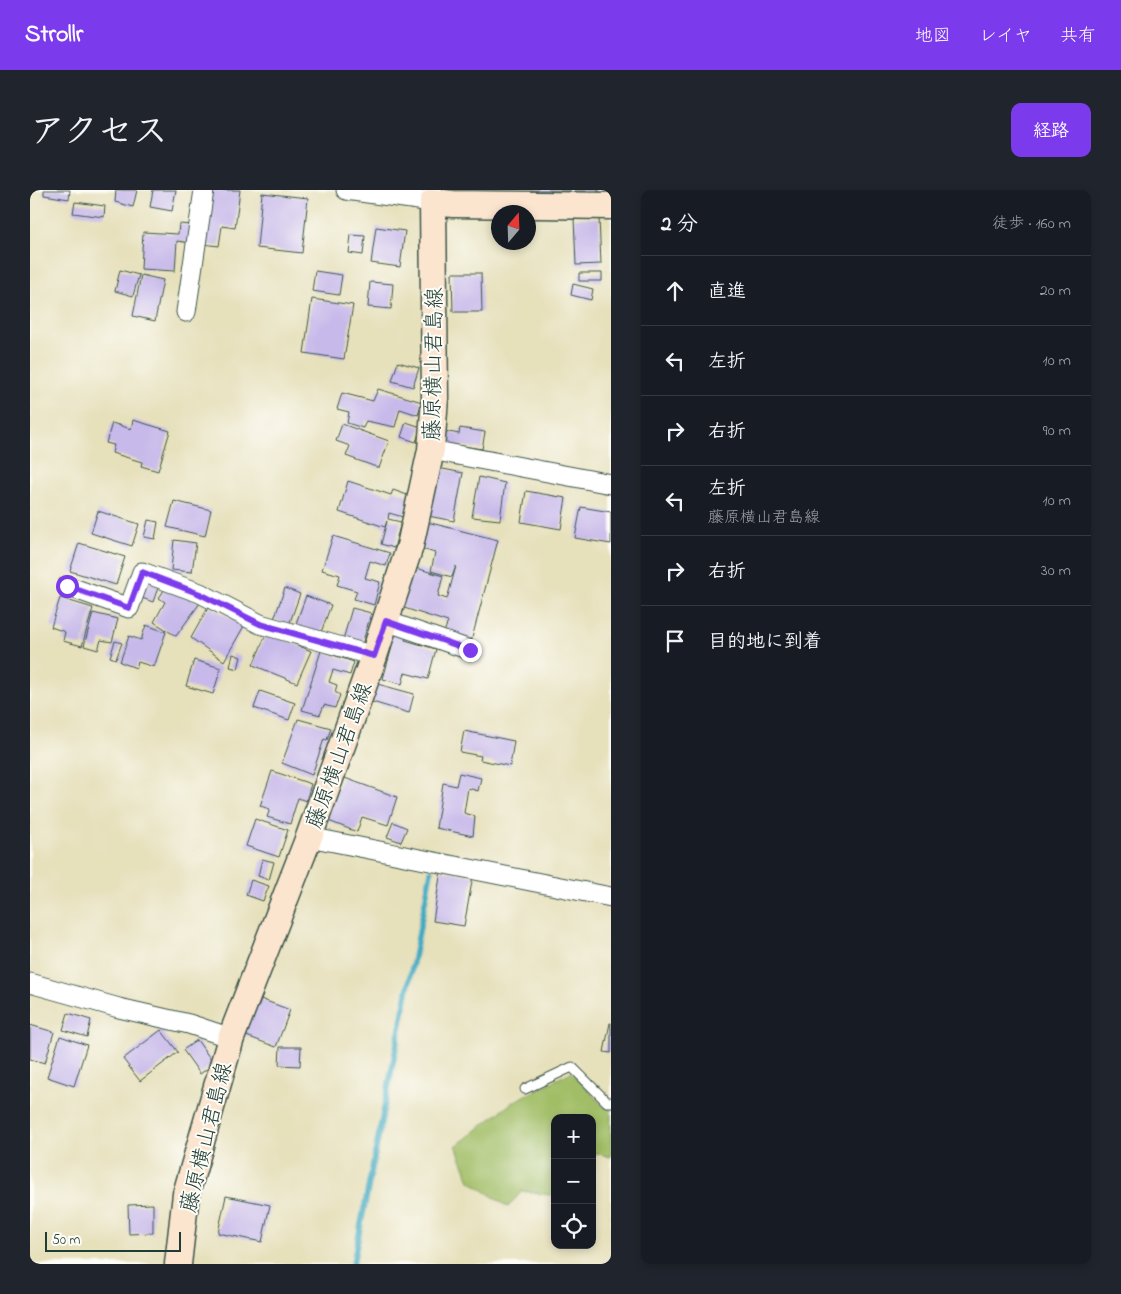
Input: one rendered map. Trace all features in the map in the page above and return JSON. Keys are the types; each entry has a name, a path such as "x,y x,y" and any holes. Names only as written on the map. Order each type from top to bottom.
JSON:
{"main road":[{"path":"433,196 454,204 611,206"},
{"name":"藤原横山君島線","path":"178,1264 186,1194 231,1038 309,838 374,656 410,546 431,450 435,393 433,196"}],"street":[{"path":"186,312 204,190"},
{"path":"346,190 433,196"},
{"path":"431,450 611,484"},
{"path":"67,586 129,608 142,572 200,594 260,624 374,656"},
{"path":"386,621 470,650"},
{"path":"309,838 611,897"},
{"path":"30,984 189,1024 231,1038"}],"lane":[{"path":"525,1089 572,1067 607,1102 611,1102"}],"green space":[{"path":"571,1072 604,1107 611,1108 611,1157 596,1153 596,1114 551,1114 551,1195 522,1191 508,1207 470,1181 456,1146 513,1102"}],"building":[{"path":"44,190 70,190 69,199 44,195"},
{"path":"116,190 137,190 133,207 115,202"},
{"path":"153,190 176,190 172,211 150,207"},
{"path":"210,190 240,190 235,228 222,226 219,246 202,244"},
{"path":"532,190 570,190 570,194 533,194"},
{"path":"575,190 599,190 599,195 575,195"},
{"path":"262,193 308,198 302,253 257,248"},
{"path":"75,202 105,206 104,217 73,213"},
{"path":"574,218 599,218 601,264 576,265"},
{"path":"179,224 193,225 191,243 177,241 175,271 141,269 143,232 178,234"},
{"path":"376,227 405,231 400,267 371,263"},
{"path":"351,235 365,236 363,255 349,253"},
{"path":"120,270 139,275 133,296 115,291"},
{"path":"315,271 342,275 339,295 312,291"},
{"path":"452,273 481,273 482,312 453,312"},
{"path":"579,273 602,273 602,281 579,281"},
{"path":"141,275 163,280 155,321 133,316"},
{"path":"370,282 393,284 391,309 368,307"},
{"path":"573,284 593,289 591,300 571,295"},
{"path":"312,299 353,305 344,359 304,353"},
{"path":"398,362 419,368 413,387 392,381"},
{"path":"378,389 422,402 418,415 400,409 395,427 366,421 363,428 347,423 349,412 337,409 342,393 373,401"},
{"path":"133,420 170,431 158,471 141,466 142,462 112,453 114,445 106,443 112,423 131,429"},
{"path":"406,422 421,427 416,442 401,437"},
{"path":"342,424 389,441 379,468 346,456 350,446 336,441"},
{"path":"460,428 485,432 482,449 442,443 444,431 459,434"},
{"path":"438,468 463,473 454,521 428,516"},
{"path":"479,477 505,483 500,520 472,517"},
{"path":"348,481 391,495 393,490 410,496 403,517 389,513 388,519 401,522 394,548 381,544 387,521 385,527 339,512"},
{"path":"526,491 566,498 561,529 521,522"},
{"path":"174,501 211,510 205,536 167,527"},
{"path":"581,507 611,512 611,544 575,538"},
{"path":"98,511 139,524 132,546 91,533"},
{"path":"148,520 158,522 155,539 144,537"},
{"path":"423,521 498,540 471,642 444,632 448,622 398,606 416,568 443,576 438,596 447,599 456,566 452,577 431,571 435,553 416,547"},
{"path":"333,536 390,553 386,566 370,561 365,578 380,582 374,605 354,599 357,591 337,585 340,575 322,570"},
{"path":"174,540 196,543 192,572 171,570"},
{"path":"79,543 125,557 116,585 70,571"},
{"path":"148,581 159,585 153,602 142,598"},
{"path":"166,587 200,603 176,636 154,622 165,602 159,598"},
{"path":"285,588 300,594 289,625 274,619"},
{"path":"306,596 331,605 320,635 295,626"},
{"path":"60,598 93,608 82,646 63,641 65,632 51,627"},
{"path":"209,606 244,626 224,661 191,638"},
{"path":"352,608 371,613 362,645 343,640"},
{"path":"93,613 118,619 112,642 101,640 98,650 84,646"},
{"path":"146,625 166,632 154,667 138,662 136,668 120,662 129,636 141,640"},
{"path":"389,629 407,634 405,640 436,649 428,679 405,673 402,684 383,679 392,647 385,645"},
{"path":"267,632 311,651 297,683 253,665"},
{"path":"115,641 122,643 116,659 110,657"},
{"path":"321,651 354,662 350,675 333,670 329,682 337,685 335,692 340,695 335,708 324,705 320,715 302,710"},
{"path":"233,654 241,657 238,669 230,667"},
{"path":"194,660 221,668 213,694 186,686"},
{"path":"374,683 414,694 409,713 369,701"},
{"path":"260,691 295,703 289,720 254,708"},
{"path":"298,719 331,728 327,740 324,739 312,775 282,763"},
{"path":"464,731 514,741 510,766 480,760 481,756 460,752"},
{"path":"272,771 311,784 306,801 298,798 290,824 267,817 270,809 260,806"},
{"path":"459,773 481,778 478,791 468,788 464,813 475,816 473,836 436,828 443,783 456,786"},
{"path":"342,777 397,797 388,825 362,817 357,832 326,820"},
{"path":"255,819 288,830 279,857 246,846"},
{"path":"393,822 407,828 401,842 387,837"},
{"path":"262,859 274,862 269,880 258,876"},
{"path":"441,870 473,876 464,926 433,921"},
{"path":"251,880 269,886 263,901 246,895"},
{"path":"258,998 290,1010 276,1047 244,1035"},
{"path":"68,1013 91,1020 87,1037 63,1030"},
{"path":"611,1023 611,1053 604,1052"},
{"path":"30,1025 54,1032 45,1063 30,1059"},
{"path":"161,1030 178,1052 140,1081 123,1059"},
{"path":"60,1036 87,1045 74,1086 47,1077"},
{"path":"197,1040 214,1064 200,1074 183,1050"},
{"path":"280,1047 301,1047 300,1066 279,1065"},
{"path":"226,1196 270,1205 262,1242 218,1233"},
{"path":"153,1204 153,1233 129,1234 128,1205"}],"waterway":[{"path":"353,1264 431,872"}],"route":[{"path":"67,586 129,608 142,572 200,594 260,624 374,656 386,621 470,650"}]}
